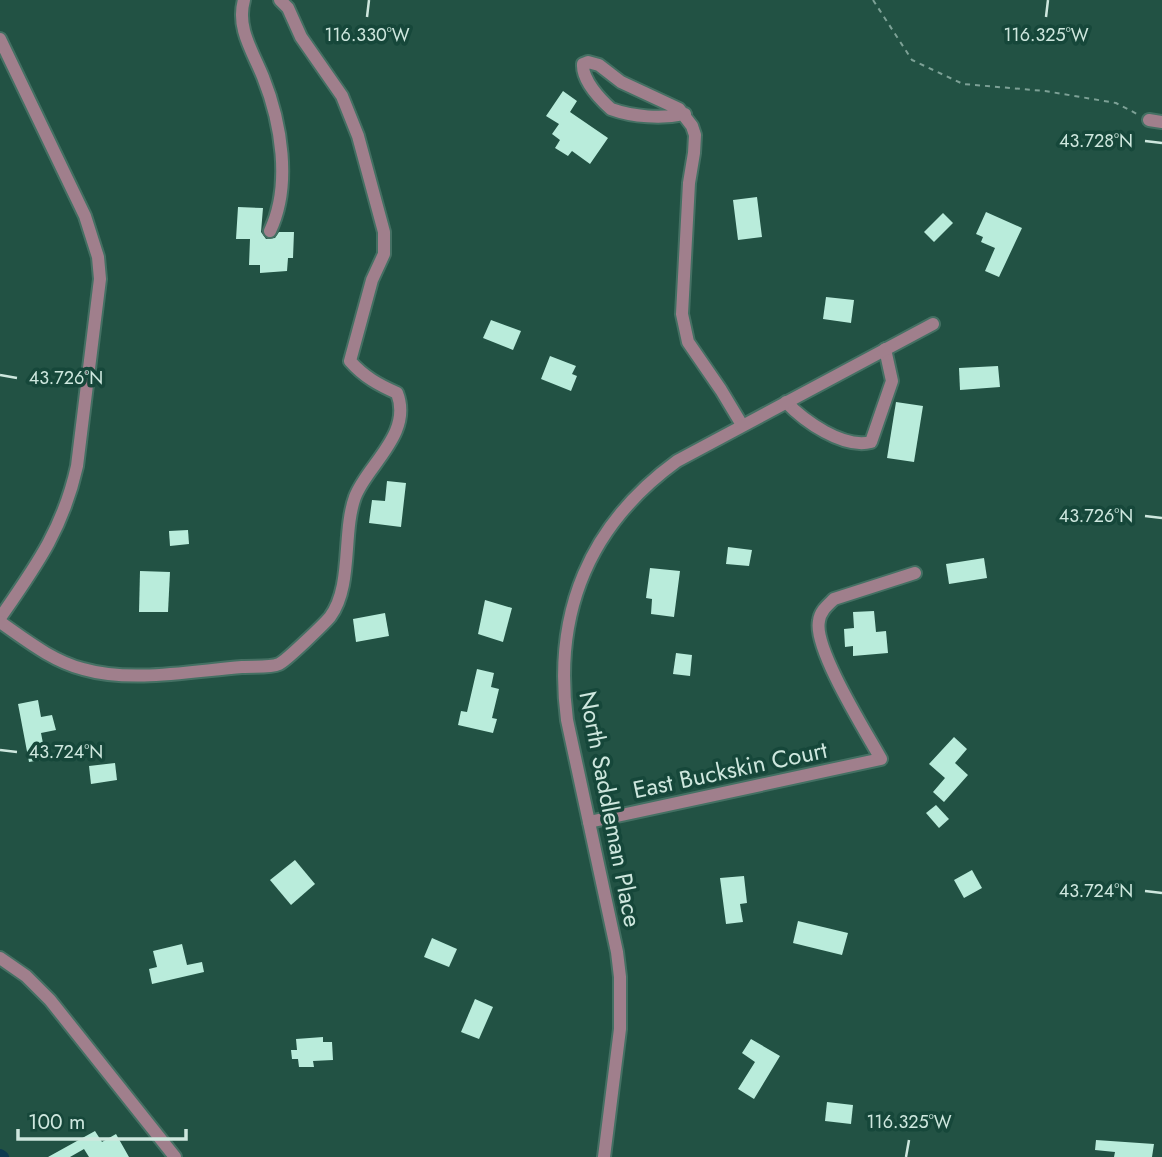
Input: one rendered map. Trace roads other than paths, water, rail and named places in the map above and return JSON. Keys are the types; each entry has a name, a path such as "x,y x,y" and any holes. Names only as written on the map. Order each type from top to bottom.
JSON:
{"street":[{"path":"244,0 241,20 243,33 272,103 279,142 280,194 270,230"},
{"path":"0,39 85,215 95,247 100,279 72,491 52,539 0,620 60,661 84,670 111,675 279,664 329,618 339,602 354,498 365,478 390,446 402,405 397,393 379,386 360,372 351,361 372,280 384,254 384,232 358,135 342,96 301,37 288,8 280,0"},
{"path":"685,114 637,115 611,109 588,80 582,70 583,64 588,62 600,65 621,82 679,109 685,114 695,135 689,183 682,314 688,342 742,425"},
{"name":"North Saddleman Place","path":"604,1157 621,1003 617,952 564,694 565,643 576,592 604,534 637,494 677,461 933,324"},
{"path":"786,402 796,412 832,435 860,445 871,442 892,381 885,349"},
{"name":"East Buckskin Court","path":"589,822 881,760 835,678 819,632 818,621 824,608 834,599 915,573"},
{"path":"0,958 26,976 50,1000 175,1157"}]}
